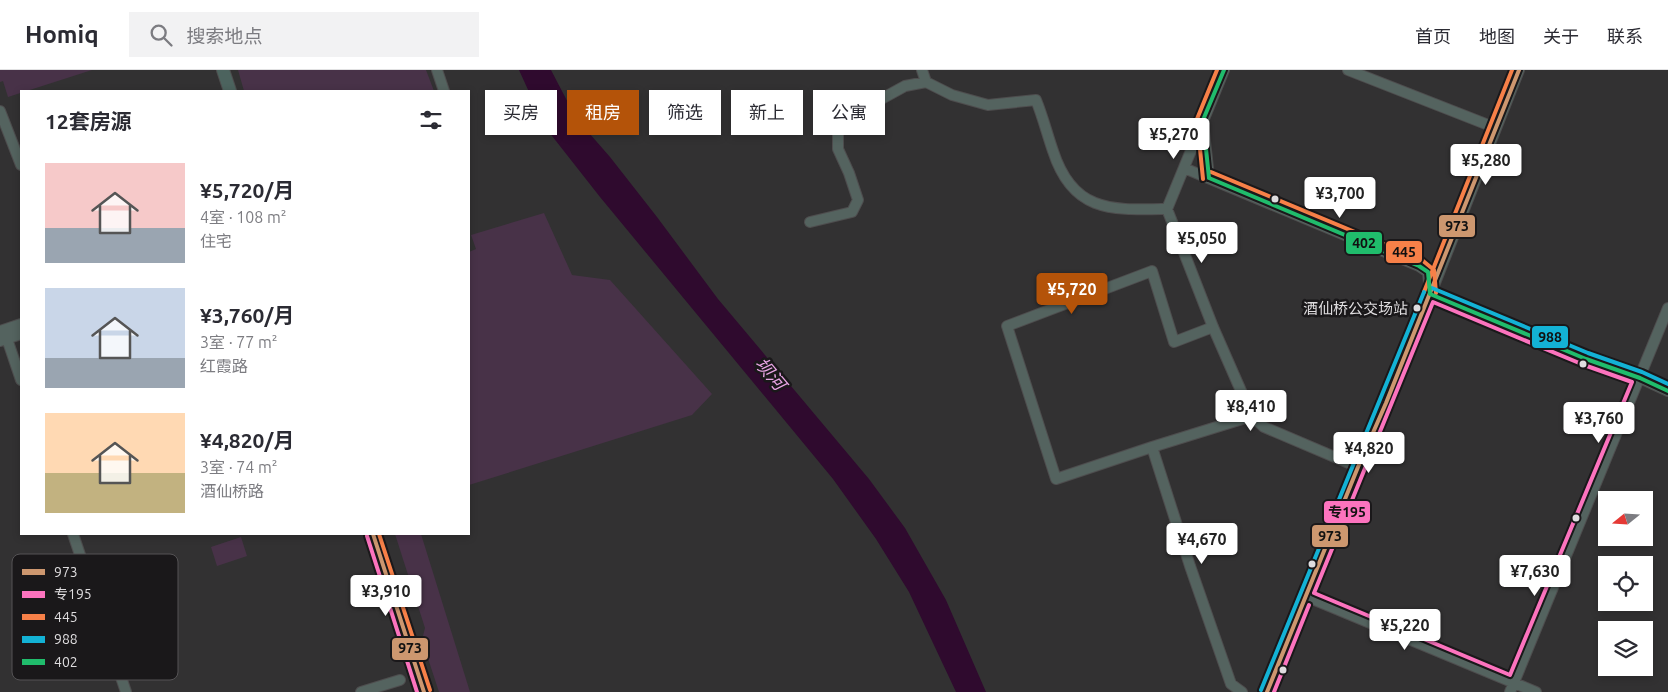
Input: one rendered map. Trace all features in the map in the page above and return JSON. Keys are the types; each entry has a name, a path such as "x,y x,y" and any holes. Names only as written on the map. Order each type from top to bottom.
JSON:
{"main road":[{"path":"223,70 230,90"},
{"path":"1267,692 1430,294"},
{"path":"373,535 424,692"}],"street":[{"path":"437,70 444,90"},
{"path":"922,70 926,82"},
{"path":"1224,70 1167,210 1213,327 1252,416 1264,427 1358,467"},
{"path":"1348,70 1496,128"},
{"path":"1430,294 1519,70"},
{"path":"810,222 852,212 858,200 838,149 838,128 864,108 905,86 926,82 952,95 988,105 1036,100 1054,154 1070,186 1091,203 1123,210 1167,210"},
{"path":"0,111 20,162"},
{"path":"1203,120 1210,178"},
{"path":"1184,168 1419,266 1428,272 1430,294"},
{"path":"1213,327 1174,342 1152,271 1007,326 1056,479 1252,416"},
{"path":"1430,294 1586,359 1668,390"},
{"path":"1511,688 1668,308"},
{"path":"3,335 20,325"},
{"path":"3,335 20,334"},
{"path":"3,335 20,378"},
{"path":"1152,447 1190,566 1231,684 1242,692"},
{"path":"73,535 80,554"},
{"path":"1305,596 1511,688 1536,692"},
{"path":"122,680 126,692"},
{"path":"361,692 400,680"}],"shaded area":[{"path":"0,70 92,70 30,90 20,90 20,93 8,97 3,81 0,82"},
{"path":"238,70 426,70 434,90 244,90"},
{"path":"544,213 572,275 610,280 712,394 692,415 470,485 470,252 476,249 471,235"},
{"path":"395,535 421,535 470,692 439,692 422,640 425,628"},
{"path":"241,537 247,556 217,566 211,547"}],"water":[{"name":"坝河","path":"519,70 551,70 567,101 567,135 591,135 657,217 718,299 869,479 905,528 946,600 986,692 956,692 909,592 876,539 833,479 600,197 551,135 557,135 557,90 528,90"}],"transit line":[{"name":"445","path":"1203,179 1197,119 1217,70"},
{"name":"402","path":"1209,178 1203,120 1224,70"},
{"name":"445","path":"1424,292 1512,70"},
{"name":"973","path":"1267,692 1358,467 1386,403 1519,70"},
{"name":"445","path":"1211,172 1422,260 1434,270 1436,293"},
{"name":"402","path":"1209,178 1419,266 1428,272 1430,294"},
{"name":"988","path":"1432,288 1668,384"},
{"name":"988","path":"1261,690 1424,292"},
{"name":"402","path":"1430,294 1668,391"},
{"name":"专195","path":"1433,302 1584,365 1632,382 1510,675 1314,593 1433,302"},
{"name":"973","path":"373,535 424,692"},
{"name":"445","path":"379,535 430,690"},
{"name":"专195","path":"367,536 417,692"},
{"name":"专195","path":"1274,692 1309,605"}],"place":[{"name":"酒仙桥公交场站","path":"1417,308"}]}
